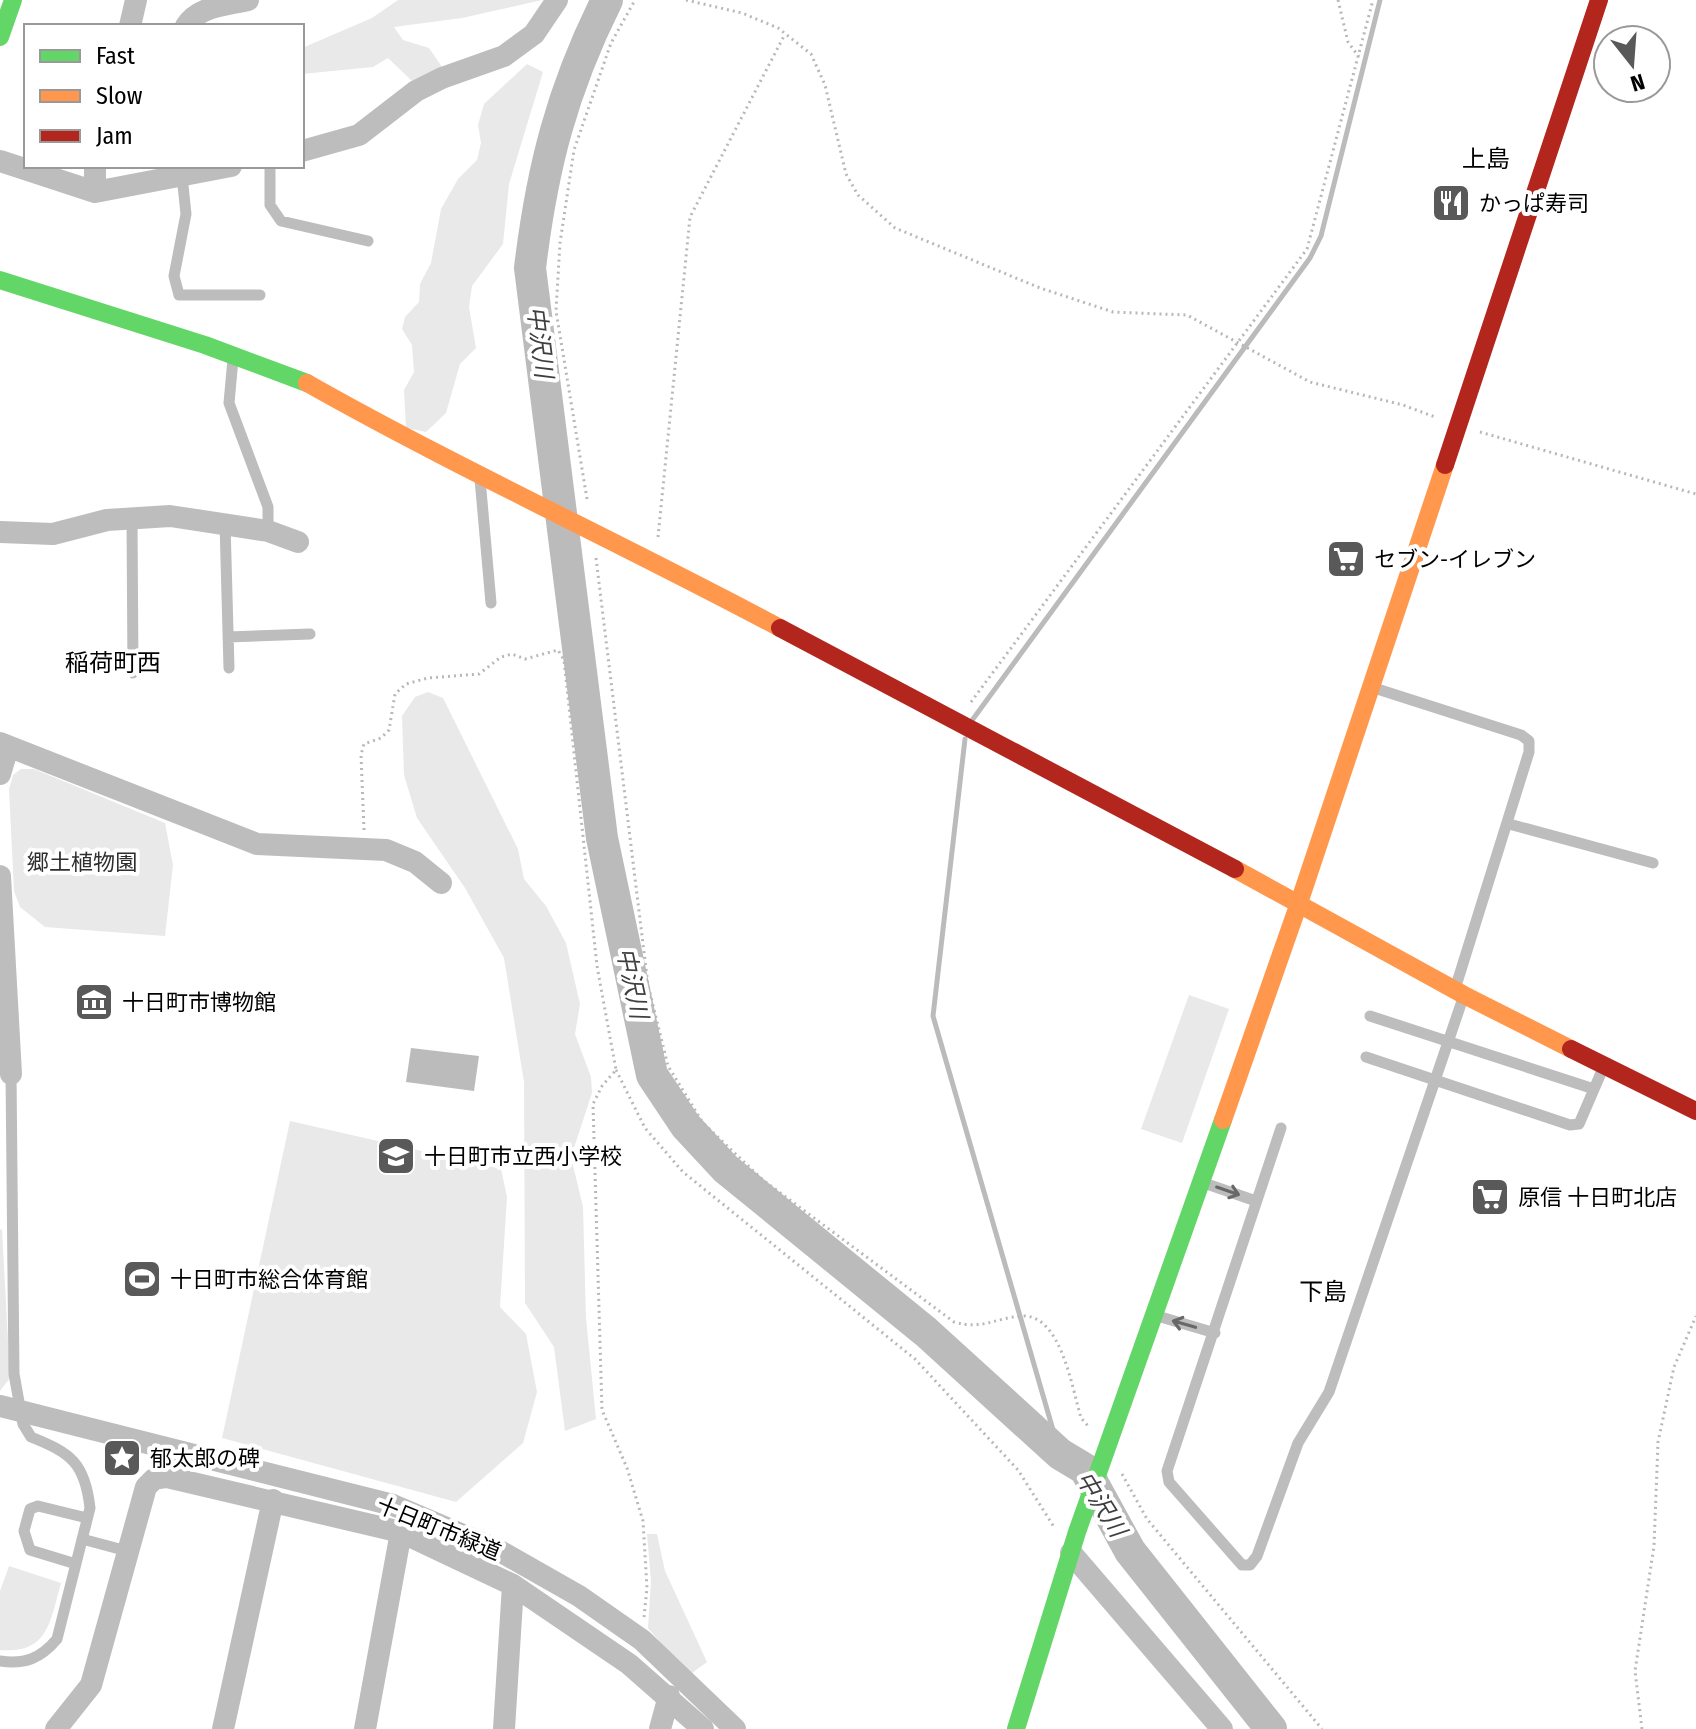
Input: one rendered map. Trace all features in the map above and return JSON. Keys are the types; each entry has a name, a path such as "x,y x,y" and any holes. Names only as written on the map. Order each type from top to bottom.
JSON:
{"street":[{"path":"0,37 13,0"},
{"path":"130,24 136,0"},
{"path":"189,24 207,10 248,0"},
{"path":"304,150 359,135 416,91 442,78 504,56 534,34 557,0"},
{"path":"1016,1729 1104,1454 1299,903 1599,0"},
{"path":"0,161 95,192 206,169"},
{"path":"95,168 95,192"},
{"path":"0,280 302,380 399,435 655,561 1299,903 1459,992 1696,1111"},
{"path":"0,532 53,534 107,520 170,516 268,531 298,542"},
{"path":"0,774 4,745 257,844 386,850 415,862 441,883"},
{"path":"0,876 6,1071"},
{"name":"十日町市緑道","path":"10,1410 393,1505 498,1550 579,1596 642,1640 735,1729"},
{"path":"56,1729 91,1685 146,1487 154,1479 167,1477 401,1532 513,1585 575,1625 669,1696 703,1729"},
{"path":"223,1729 273,1500"},
{"path":"365,1729 401,1532"},
{"path":"1074,1543 1222,1729"},
{"path":"504,1729 513,1585"},
{"path":"660,1729 669,1696"}],"lane":[{"path":"270,168 270,205 273,215 281,221 368,241"},
{"path":"182,176 186,214 174,276 179,295 260,295"},
{"path":"234,355 229,403 268,507 268,531"},
{"path":"479,474 491,603"},
{"path":"132,518 133,673"},
{"path":"225,523 229,668"},
{"path":"228,637 310,634"},
{"path":"1281,1128 1167,1471 1169,1482 1242,1565 1250,1565 1298,1443 1329,1392 1448,1041 1459,992 1529,752 1529,741 1521,735 1370,687"},
{"path":"1509,824 1653,863"},
{"path":"1370,1016 1594,1089"},
{"path":"1366,1057 1570,1125 1579,1124 1605,1063"},
{"path":"0,1661 12,1663 43,1656 57,1639 87,1518 88,1486 78,1465 64,1450 31,1437 10,1410 14,1374 6,1071"},
{"path":"1200,1182 1256,1201"},
{"path":"1153,1315 1215,1333"},
{"path":"76,1564 30,1550 24,1531 30,1509 38,1506 87,1518"},
{"path":"82,1539 127,1551"}],"path":[{"path":"587,499 556,311 560,243 574,150 611,43 635,0"},
{"path":"686,0 742,13 785,34 811,54 825,85 846,174 858,195 895,228 1040,288 1113,312 1187,315 1239,342"},
{"path":"1338,0 1348,42 1359,57"},
{"path":"957,721 1307,249 1373,0"},
{"path":"655,561 690,217 785,34"},
{"path":"587,528 648,985 668,1066 703,1123 763,1180 954,1322 975,1328 1024,1316 1046,1323 1056,1339 1081,1418 1147,1519 1322,1729"},
{"path":"364,848 361,755 364,744 381,738 389,730 395,694 406,684 428,678 479,674 501,657 512,654 525,659 548,650 558,650 564,660 597,966 616,1070 645,1128 683,1172 915,1359 1018,1470 1074,1543"},
{"path":"616,1070 602,1086 593,1104 602,1410 627,1468 643,1521 647,1588 642,1640"},
{"path":"1642,1729 1635,1671 1654,1546 1658,1442 1674,1367 1696,1316"}],"green space":[{"path":"398,0 542,0 462,18 394,27 403,40 429,48 442,67 412,81 388,58 373,67 304,74 304,47 372,18"},
{"path":"527,64 543,72 509,184 503,244 472,286 469,307 476,348 460,364 446,413 426,432 406,428 404,390 414,372 412,345 402,329 405,317 419,302 420,284 431,263 441,209 458,179 477,160 481,143 478,125 484,104"},
{"path":"428,692 443,698 518,849 524,879 546,906 566,943 580,1004 575,1034 591,1077 592,1093 571,1157 583,1207 586,1318 596,1419 565,1431 554,1347 525,1303 524,1082 504,958 465,888 417,818 404,775 402,716 415,697"},
{"name":"郷土植物園","path":"21,769 34,769 165,823 173,865 165,936 45,927 20,907 14,891 9,789 13,775"},
{"path":"1189,995 1229,1009 1182,1143 1141,1129"},
{"path":"290,1121 501,1169 507,1197 500,1307 526,1334 537,1392 523,1443 456,1502 222,1438"},
{"path":"0,1230 10,1378 0,1391"},
{"path":"647,1534 657,1534 665,1571 707,1662 688,1676 648,1628 651,1581"},
{"path":"9,1566 61,1583 50,1622 38,1641 29,1647 0,1650 0,1591"}],"shaded area":[{"path":"411,1048 479,1056 474,1091 406,1082"}],"waterway":[{"name":"中沢川","path":"607,0 578,66 556,130 530,268 602,838 652,1075 686,1126 726,1169 926,1332 1060,1454 1085,1469 1130,1551 1271,1729"},
{"path":"973,719 1310,258 1321,236 1380,0"},
{"path":"965,739 933,1016 1060,1454"}],"traffic: fast":[{"path":"0,37 13,0"},
{"path":"0,280 205,345 307,383"},
{"path":"1016,1729 1077,1532 1223,1120"}],"traffic: slow":[{"path":"307,383 780,628"},
{"path":"1223,1120 1445,465"},
{"path":"1235,869 1464,995 1571,1049"}],"traffic: jam":[{"path":"1445,465 1599,0"},
{"path":"780,628 1235,869"},
{"path":"1571,1049 1696,1111"}],"place":[{"name":"かっぱ寿司","path":"1451,203"},
{"name":"セブン-イレブン","path":"1346,559"},
{"name":"十日町市博物館","path":"94,1002"},
{"name":"十日町市立西小学校","path":"396,1156"},
{"name":"原信 十日町北店","path":"1490,1197"},
{"name":"十日町市総合体育館","path":"142,1279"},
{"name":"郁太郎の碑","path":"122,1458"}],"district":[{"name":"上島","path":"1486,159"},
{"name":"稲荷町西","path":"113,663"},
{"name":"下島","path":"1323,1292"}]}
